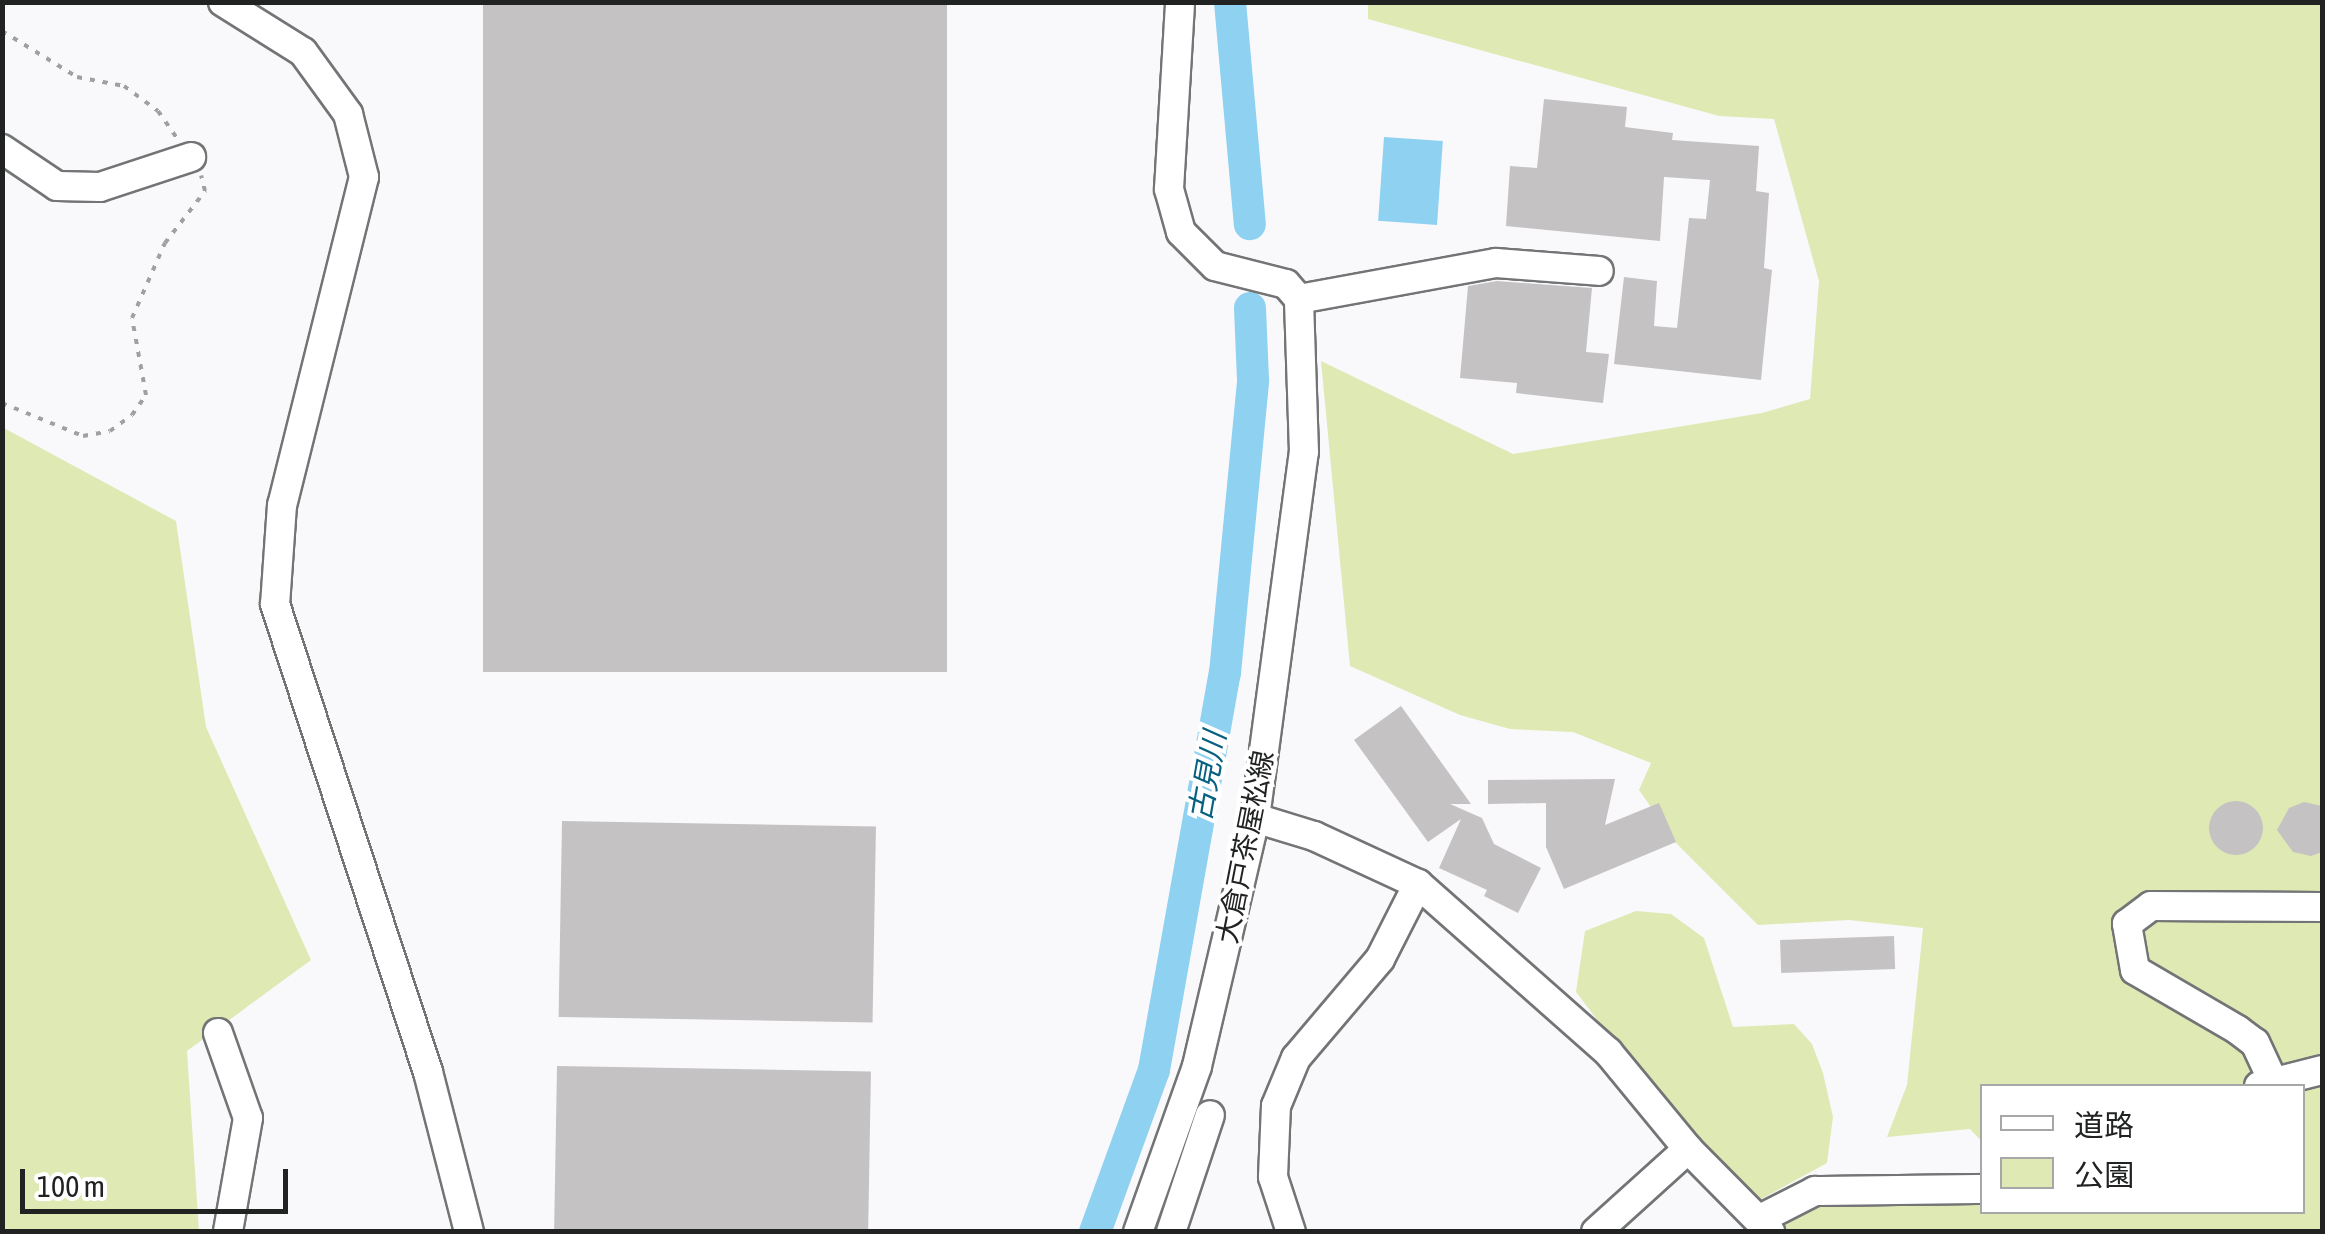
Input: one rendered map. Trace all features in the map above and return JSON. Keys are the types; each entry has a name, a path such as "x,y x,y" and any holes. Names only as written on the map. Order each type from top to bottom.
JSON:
{"street":[{"path":"223,2 303,52 348,114 364,178 282,505 275,604 428,1072 469,1232"},
{"path":"1180,2 1170,189 1181,232 1215,266 1286,284 1298,299 1496,263 1599,272"},
{"path":"2,150 57,186 100,186 190,157"},
{"name":"大倉戸茶屋松線","path":"1138,1232 1198,1066 1254,818 1304,452 1298,299"},
{"path":"1254,818 1314,836 1418,884 1608,1052 1688,1148 1765,1225 1815,1191 1980,1190"},
{"path":"1292,1232 1273,1177 1276,1106 1296,1058 1380,960 1418,884"},
{"path":"2322,907 2151,906 2128,924 2135,970 2255,1044 2266,1083 2322,1070"},
{"path":"218,1033 248,1118 228,1232"},
{"path":"1171,1232 1210,1115"},
{"path":"1596,1232 1688,1148"}],"path":[{"path":"2,31 77,77 124,86 158,111 190,157 204,192 144,278 132,318 146,395 132,415 110,431 83,436 2,403"}],"green space":[{"path":"1368,3 2322,3 2322,1231 1781,1231 1815,1191 1980,1191 1980,1214 2305,1214 2305,1084 1980,1084 1980,1140 1970,1129 1887,1137 1907,1085 1923,928 1849,920 1758,925 1676,843 1639,790 1651,763 1573,732 1510,729 1460,715 1350,666 1321,361 1513,454 1762,413 1810,399 1819,281 1774,119 1719,116 1368,19"},
{"path":"2,427 176,521 206,727 311,960 187,1051 199,1231 3,1231"},
{"path":"1636,911 1671,914 1704,938 1733,1027 1794,1024 1812,1044 1823,1073 1833,1117 1827,1163 1741,1210 1576,992 1585,931"}],"water":[{"path":"1384,137 1443,141 1437,225 1378,221"}],"building":[{"path":"483,2 947,2 947,672 483,672"},
{"path":"1544,99 1627,107 1625,127 1673,133 1672,140 1759,146 1756,191 1769,193 1764,268 1772,270 1761,380 1614,364 1624,277 1657,281 1654,326 1677,328 1689,218 1706,219 1710,180 1664,177 1660,241 1506,226 1510,166 1537,168"},
{"path":"1497,281 1592,288 1586,352 1609,354 1603,403 1516,393 1517,383 1460,378 1468,286"},
{"path":"1401,706 1471,804 1450,804 1482,818 1494,844 1541,868 1518,913 1484,896 1487,890 1439,868 1461,819 1428,842 1354,740"},
{"path":"1615,779 1605,825 1659,803 1676,842 1564,889 1546,847 1546,803 1488,804 1488,780"},
{"path":"2236,801 2255,809 2263,828 2255,847 2236,855 2217,847 2209,828 2217,809"},
{"path":"2304,802 2322,806 2322,852 2311,856 2293,852 2277,830 2289,808"},
{"path":"562,821 876,826 873,1022 559,1017"},
{"path":"1894,936 1895,969 1781,973 1780,940"},
{"path":"557,1066 871,1071 868,1232 554,1232"}],"waterway":[{"name":"古見川","path":"1230,2 1250,224"},
{"name":"古見川","path":"1095,1232 1154,1070 1225,673 1253,380 1250,308"}]}
